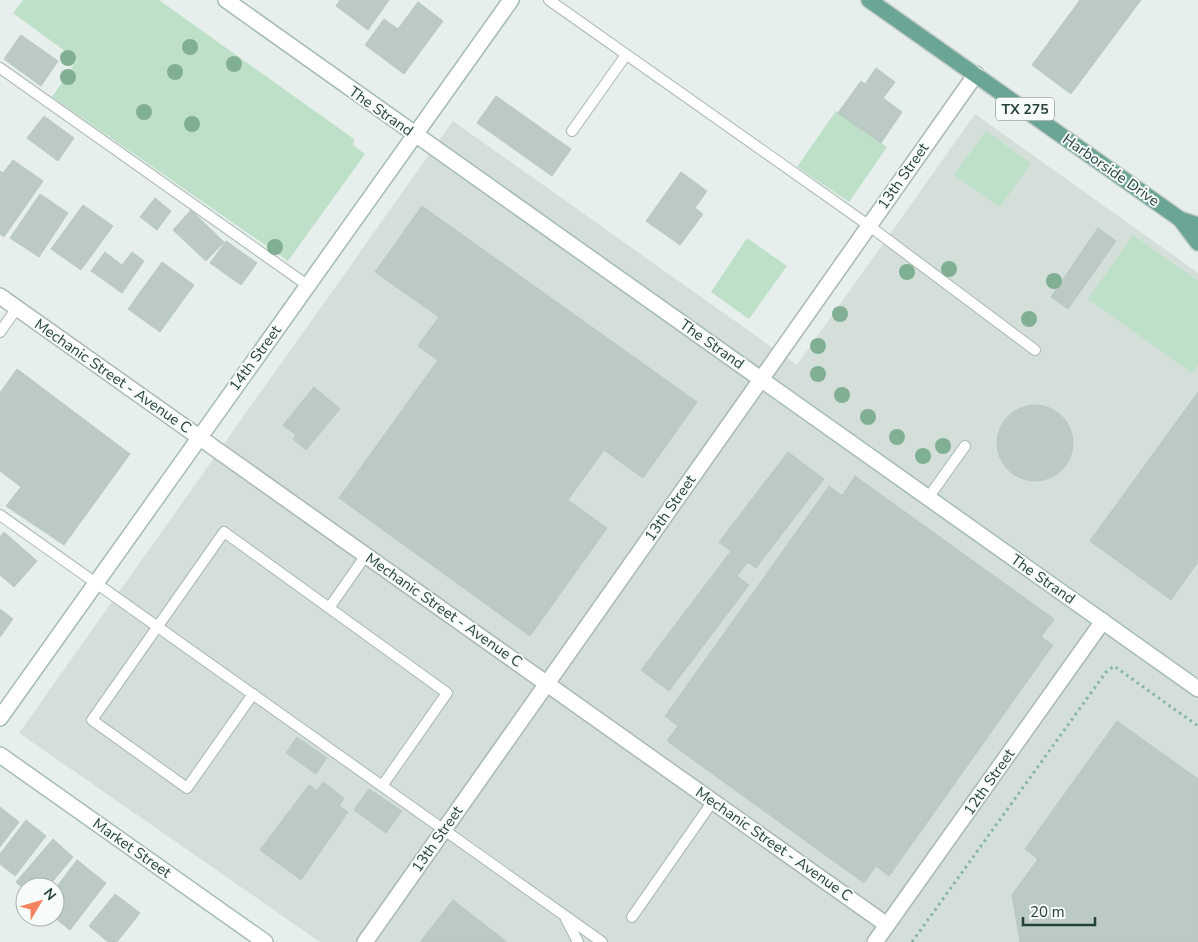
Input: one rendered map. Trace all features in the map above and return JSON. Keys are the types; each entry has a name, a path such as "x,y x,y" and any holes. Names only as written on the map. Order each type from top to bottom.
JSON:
{"main road":[{"name":"Harborside Drive","path":"869,0 1180,219 1198,226"},
{"name":"Harborside Drive","path":"1180,219 1198,243"}],"street":[{"name":"The Strand","path":"226,0 1198,689"},
{"name":"14th Street","path":"0,718 198,436 512,0"},
{"name":"13th Street","path":"365,942 976,74"},
{"name":"Mechanic Street - Avenue C","path":"0,296 887,925"},
{"name":"12th Street","path":"875,942 1103,621"},
{"name":"Market Street","path":"0,755 265,942"}],"lane":[{"path":"549,0 868,225 1035,350"},
{"path":"572,131 626,55"},
{"path":"0,68 307,285"},
{"path":"0,332 17,308"},
{"path":"928,498 965,446"},
{"path":"0,515 602,942"},
{"path":"253,694 187,788 92,720 224,532 447,693 382,786"},
{"path":"329,608 366,555"},
{"path":"632,918 713,801"},
{"path":"565,916 578,942"}],"path":[{"path":"912,942 1106,672 1114,666 1198,726"}],"shaded area":[{"path":"975,114 1198,273 1198,942 320,942 19,733 453,121 797,365"}],"green space":[{"path":"23,0 159,0 354,139 353,145 365,154 288,261 52,97 77,60 13,13"},
{"path":"836,111 887,147 849,202 797,167"},
{"path":"986,131 1031,163 1000,207 954,175"},
{"path":"1133,235 1198,281 1198,365 1192,373 1088,299"},
{"path":"747,238 787,266 749,319 711,292"}],"building":[{"path":"340,0 389,0 368,30 336,6"},
{"path":"1080,0 1141,0 1071,94 1032,65"},
{"path":"418,2 443,21 404,74 365,45 384,19 398,29"},
{"path":"21,35 58,61 41,86 4,59"},
{"path":"876,68 895,82 883,98 902,112 881,143 838,113 861,81 865,84"},
{"path":"496,96 571,149 552,176 477,123"},
{"path":"44,116 74,138 58,161 27,138"},
{"path":"13,160 43,181 4,237 0,234 0,171 3,173"},
{"path":"681,172 707,191 695,208 703,214 680,245 646,221"},
{"path":"40,194 68,213 39,257 10,238"},
{"path":"155,198 171,211 157,230 140,217"},
{"path":"83,205 113,226 81,270 51,249"},
{"path":"422,206 697,402 643,478 604,450 568,500 607,528 530,636 339,498 438,360 418,346 439,317 375,272"},
{"path":"191,210 224,242 206,261 173,230"},
{"path":"1098,228 1116,241 1068,309 1051,297"},
{"path":"226,241 257,263 241,285 210,263"},
{"path":"105,252 122,265 132,252 144,261 122,293 91,271"},
{"path":"162,262 194,285 160,332 128,309"},
{"path":"17,369 130,454 64,545 6,506 21,487 0,471 0,393"},
{"path":"314,387 340,409 306,450 293,439 296,435 283,425"},
{"path":"1198,392 1198,562 1171,600 1090,541"},
{"path":"1035,405 1050,408 1062,416 1070,428 1073,443 1070,458 1062,470 1050,478 1035,481 1020,478 1008,470 1000,458 997,443 1000,428 1008,416 1020,408"},
{"path":"788,452 824,479 756,568 748,562 737,576 749,585 669,691 641,670 731,551 719,542"},
{"path":"855,476 1054,619 1041,637 1053,645 889,876 876,866 864,883 667,741 678,726 665,716 829,486 842,496"},
{"path":"4,532 37,561 14,587 0,575 0,537"},
{"path":"0,609 13,619 0,637"},
{"path":"1117,721 1198,779 1198,942 1020,942 1012,895 1038,859 1025,849"},
{"path":"297,737 327,758 316,774 286,753"},
{"path":"323,782 344,798 339,806 348,812 301,880 260,850 309,785 317,791"},
{"path":"369,789 402,811 386,833 354,810"},
{"path":"0,807 19,822 0,847"},
{"path":"26,820 46,836 15,876 0,864 0,854"},
{"path":"53,839 73,857 56,877 20,877"},
{"path":"77,860 106,883 70,930 65,926 64,877"},
{"path":"115,894 140,913 117,942 108,942 89,926"},
{"path":"453,900 507,942 420,942"}]}
